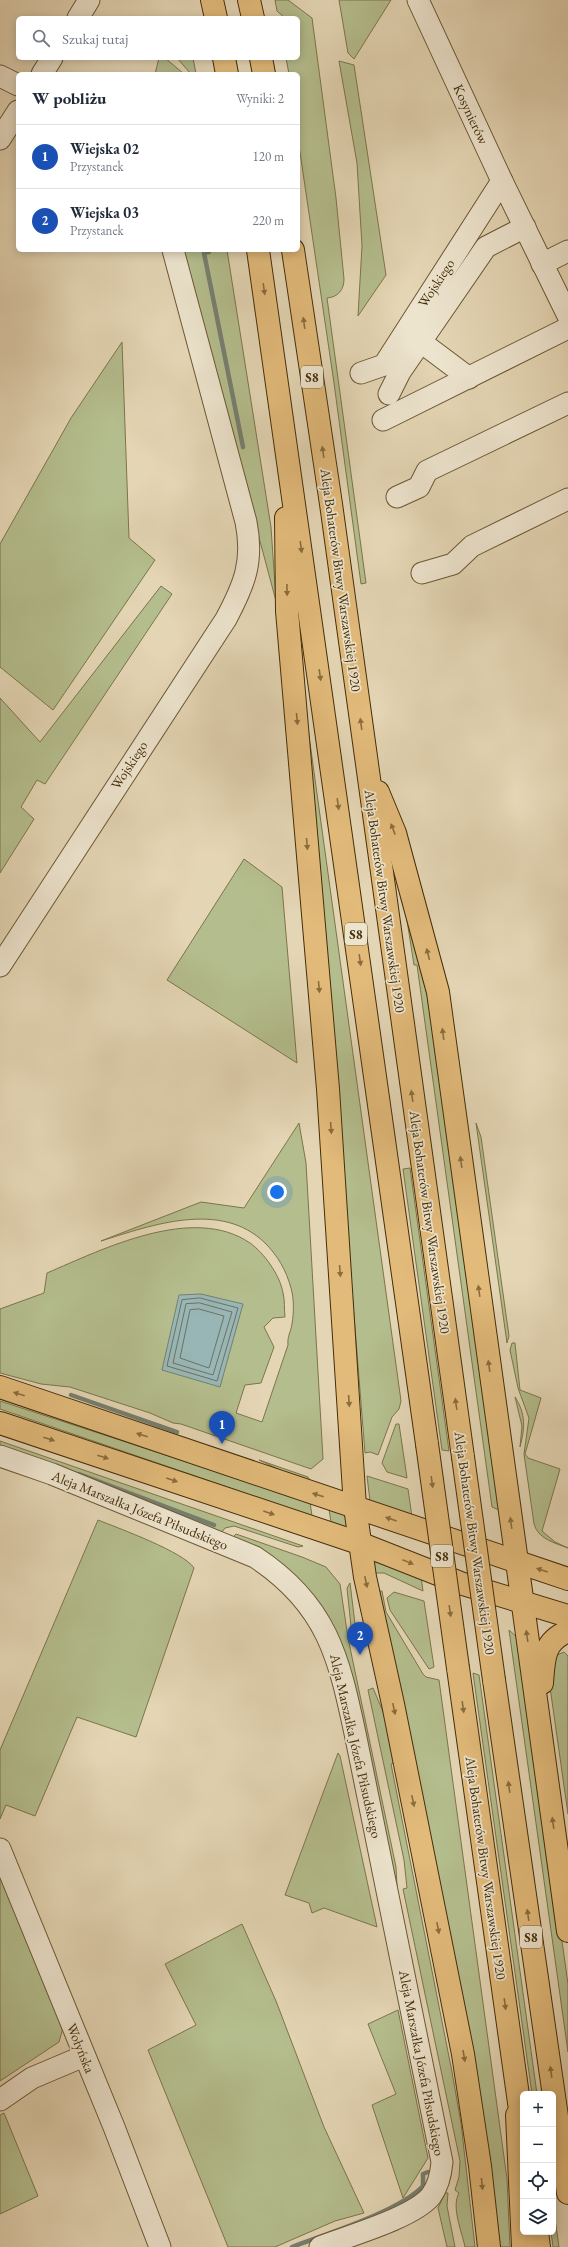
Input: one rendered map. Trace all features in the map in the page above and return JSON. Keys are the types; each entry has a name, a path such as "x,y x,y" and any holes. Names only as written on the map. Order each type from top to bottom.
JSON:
{"main road":[{"path":"250,0 253,16"},
{"path":"224,60 227,72"},
{"path":"261,60 264,72"},
{"name":"Aleja Bohaterów Bitwy Warszawskiej 1920","path":"258,252 284,425 522,2127"},
{"name":"Aleja Bohaterów Bitwy Warszawskiej 1920","path":"293,252 494,1680 568,2193"},
{"path":"284,425 287,610 327,1081 355,1507 359,1543 463,2054 475,2127 489,2247"},
{"path":"366,763 395,833 438,992 568,1931"},
{"path":"0,1387 568,1579"},
{"path":"0,1423 359,1543 463,1584 568,1616"},
{"path":"539,1716 544,1657 552,1641 568,1631"},
{"path":"515,2076 523,2247"},
{"path":"537,2235 539,2247"}],"street":[{"path":"79,16 89,0"},
{"name":"Kosynierów","path":"418,0 502,181 568,316"},
{"path":"43,72 51,60"},
{"path":"0,76 16,84"},
{"path":"0,139 16,114"},
{"name":"Wojskiego","path":"361,373 384,365 502,181"},
{"path":"389,394 400,372 486,247 525,227"},
{"path":"542,264 568,251"},
{"name":"Wojskiego","path":"0,966 226,619 244,580 249,560 249,539 244,515 174,252"},
{"path":"383,420 568,328"},
{"path":"421,342 469,378"},
{"path":"397,497 419,487 427,470 568,403"},
{"path":"422,573 454,564 472,546 568,499"},
{"name":"Aleja Marszałka Józefa Piłsudskiego","path":"0,1456 52,1474 255,1557 295,1588 320,1620 334,1650 346,1692 442,2162 441,2175 438,2185 422,2204 402,2216 320,2247"},
{"name":"Wołyńska","path":"0,1849 160,2247"},
{"path":"0,2100 32,2078 84,2056"}],"green space":[{"path":"275,0 288,0 312,18 336,198 344,279 342,290 334,296 327,298 366,583 361,584 334,383 300,153 300,72 289,72 286,60 300,60 300,16 283,16 277,11"},
{"path":"339,0 391,0 354,59 348,53"},
{"path":"158,60 167,60 182,72 156,72"},
{"path":"179,60 193,60 196,72 189,72"},
{"path":"339,61 354,65 386,275 358,316 362,246 357,163"},
{"path":"183,252 227,252 271,527 276,601"},
{"path":"122,342 129,538 155,560 53,710 0,667 0,544 71,418"},
{"path":"161,586 172,594 45,784 37,780 21,807 34,819 0,873 0,698 40,742"},
{"path":"306,714 401,1401 399,1409 392,1417 378,1455 370,1452 365,1453"},
{"path":"244,859 282,887 297,1063 167,980"},
{"path":"406,914 425,984 430,1011 501,1511 492,1507 417,965 414,965"},
{"path":"299,1123 306,1163 323,1459 311,1469 70,1387 41,1384 0,1373 0,1309 44,1293 47,1273 94,1253 148,1234 175,1229 202,1228 227,1232 250,1243 261,1252 279,1279 284,1296 285,1317 273,1318 264,1327 274,1347 261,1383 245,1385 236,1413 262,1422 288,1345 293,1310 292,1292 287,1275 278,1258 270,1248 247,1230 228,1222 207,1219 164,1223 101,1241 201,1202 244,1208"},
{"path":"476,1123 481,1137 509,1336 507,1343"},
{"path":"410,1168 449,1451 442,1450 403,1169"},
{"path":"512,1343 515,1343 520,1390 541,1398 525,1454 528,1458 560,1469 542,1531 555,1542 568,1548 543,1537 536,1529 534,1524 524,1454 529,1418 518,1388 510,1350"},
{"path":"515,1397 519,1403 524,1421 520,1447 522,1426"},
{"path":"0,1401 310,1502 312,1516 0,1409"},
{"path":"396,1424 399,1424 407,1478 387,1472 382,1463"},
{"path":"0,1441 303,1546 298,1547 234,1526 225,1528 221,1533 0,1450"},
{"path":"259,1460 308,1477 311,1482 295,1477"},
{"path":"367,1476 408,1489 412,1517 370,1501"},
{"path":"329,1509 346,1515 347,1527 331,1522"},
{"path":"98,1520 135,1534 165,1548 178,1555 194,1568 136,1737 77,1717 35,1816 6,1805 0,1819 0,1750"},
{"path":"236,1534 326,1567 340,1584 348,1638 396,1867 397,1886 394,1887 340,1644 231,1539"},
{"path":"373,1561 421,1576 423,1591 384,1573 373,1573"},
{"path":"350,1583 357,1640 355,1642 352,1636 347,1588"},
{"path":"378,1591 382,1591 386,1612 423,1674 426,1677 439,1680 507,2179 510,2247 498,2247 490,2160 473,2051"},
{"path":"394,1592 424,1601 434,1667 429,1669 390,1610 387,1598"},
{"path":"509,1630 520,1640 568,1984 568,2052"},
{"path":"553,1652 557,1655 564,1652 568,1656 568,1814 548,1673"},
{"path":"473,1673 479,1675 537,2091 532,2091"},
{"path":"373,1688 384,1714 394,1763 391,1764 452,2072 461,2123 475,2247 465,2247 458,2220 456,2205 459,2193 455,2190 459,2177 460,2161 403,1889 407,1888 404,1860 368,1690"},
{"path":"338,1753 340,1756 377,1927 324,1908 312,1913 309,1903 285,1895"},
{"path":"0,1870 63,2028 59,2042 0,2081"},
{"path":"242,1924 276,2001 324,2127 364,2213 335,2221 275,2247 228,2247 148,2050 196,2025 165,1964"},
{"path":"398,2010 428,2158 403,2198 372,2105 396,2094 368,2024"},
{"path":"4,2113 38,2196 0,2214 0,2115"},
{"path":"445,2193 448,2193 447,2206 455,2247 447,2247 438,2208"},
{"path":"556,2226 559,2247 553,2247 551,2235 556,2235"}],"water":[{"path":"201,1294 243,1304 220,1387 162,1370 179,1295"}],"waterway":[{"path":"209,252 204,253 243,447"},
{"path":"71,1395 177,1432"},
{"path":"79,1474 214,1525"},
{"path":"292,2247 362,2221 398,2204 423,2186 423,2174 428,2172"}],"place":[{"name":"Wiejska 02","path":"222,1444"},
{"name":"Wiejska 03","path":"360,1655"}]}
